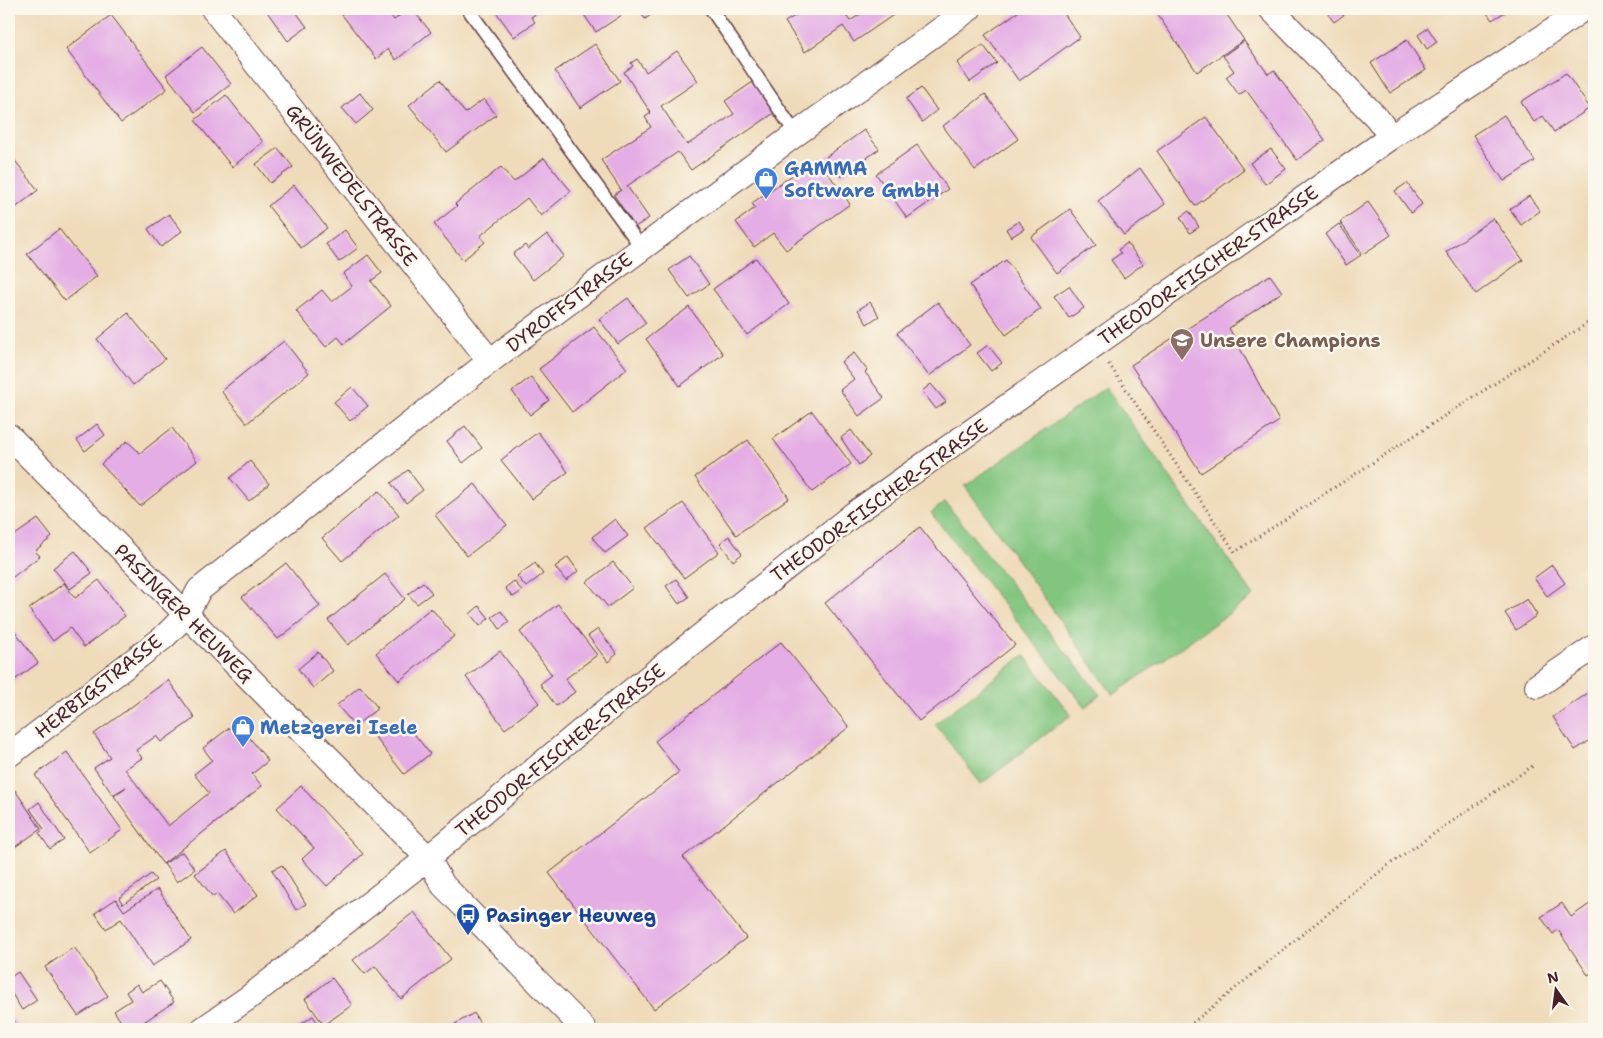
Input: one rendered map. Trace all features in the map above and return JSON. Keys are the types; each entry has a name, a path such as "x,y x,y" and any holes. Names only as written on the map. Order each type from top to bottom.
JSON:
{"street":[{"name":"GRÜNWEDELSTRASSE","path":"213,9 490,361"},
{"path":"1271,9 1376,118 1391,137"},
{"name":"THEODOR-FISCHER-STRASSE","path":"203,1029 248,998 428,858 581,731 855,513 1391,137 1583,9"},
{"name":"DYROFFSTRASSE","path":"186,616 199,590 490,361 962,11"},
{"name":"PASINGER HEUWEG","path":"9,436 428,858 443,885 584,1029"},
{"name":"HERBIGSTRASSE","path":"9,755 163,638 186,616"},
{"path":"1537,686 1594,647"}],"lane":[{"path":"468,9 642,248"},
{"path":"711,9 796,134"}],"path":[{"path":"1095,344 1235,552 1594,319"},
{"path":"1185,1029 1387,866 1534,765"}],"green space":[{"path":"1106,387 1254,596 1113,695 965,486"},
{"path":"945,502 1100,695 1085,707 931,513"},
{"path":"1024,655 1071,715 981,784 935,724"}],"building":[{"path":"265,9 294,9 307,27 288,41"},
{"path":"341,9 386,9 394,20 408,9 412,9 431,32 396,60 388,49 376,59 339,11"},
{"path":"494,9 543,9 531,17 535,22 514,37"},
{"path":"580,9 631,9 596,32"},
{"path":"638,9 660,9 645,19"},
{"path":"806,9 841,9 850,21 868,9 902,9 854,42 843,26 805,52 785,22"},
{"path":"1022,9 1068,9 1063,12 1080,37 1019,81 985,35"},
{"path":"1158,9 1223,9 1244,40 1197,72 1155,11"},
{"path":"1324,9 1352,9 1334,22"},
{"path":"1484,9 1510,9 1492,20"},
{"path":"111,15 167,89 121,123 66,49"},
{"path":"1428,28 1437,42 1427,49 1418,35"},
{"path":"1407,40 1426,70 1390,93 1371,63"},
{"path":"1244,41 1268,74 1274,70 1325,140 1297,160 1246,90 1239,95 1226,77 1234,71 1223,56"},
{"path":"595,44 620,81 580,108 555,71"},
{"path":"983,45 997,63 970,82 957,63"},
{"path":"202,47 231,84 195,112 166,75"},
{"path":"677,51 698,81 661,106 687,145 734,114 725,101 753,82 774,113 691,170 678,152 627,186 649,218 635,227 614,195 621,190 601,160 651,127 645,117 651,113 624,72 633,66 631,63 637,59 646,72"},
{"path":"1566,73 1590,108 1554,132 1543,116 1534,122 1521,102"},
{"path":"440,80 465,113 484,99 496,115 446,152 409,105"},
{"path":"921,88 937,110 922,122 906,99"},
{"path":"360,93 373,110 356,124 342,108"},
{"path":"985,94 1018,139 975,170 943,126"},
{"path":"226,95 263,142 232,167 195,120"},
{"path":"1504,115 1535,161 1504,181 1473,135"},
{"path":"1206,117 1244,170 1195,206 1157,151"},
{"path":"864,130 879,149 841,177 826,157"},
{"path":"917,145 948,189 907,218 876,174"},
{"path":"278,148 293,167 270,183 256,164"},
{"path":"1271,149 1286,169 1265,184 1250,163"},
{"path":"9,153 38,190 9,213"},
{"path":"544,158 571,191 541,216 527,198 480,236 485,242 463,260 434,224 457,206 455,204 501,167 514,182"},
{"path":"817,158 850,204 786,250 773,233 754,247 736,222 755,208 752,203"},
{"path":"1140,168 1165,204 1124,235 1098,201"},
{"path":"1407,183 1422,204 1411,213 1395,191"},
{"path":"294,185 327,228 301,248 268,206"},
{"path":"1529,196 1540,211 1521,225 1510,209"},
{"path":"1368,202 1391,235 1363,254 1340,222"},
{"path":"1070,209 1096,245 1057,273 1031,237"},
{"path":"1189,211 1199,227 1190,233 1180,217"},
{"path":"169,214 182,231 161,247 148,229"},
{"path":"1493,218 1523,260 1476,294 1446,252"},
{"path":"1019,221 1024,229 1011,237 1006,229"},
{"path":"1339,224 1361,255 1346,265 1325,234"},
{"path":"59,229 97,276 65,301 27,254"},
{"path":"345,230 358,248 339,262 326,244"},
{"path":"547,234 564,256 533,280 513,254 525,245 528,249"},
{"path":"1127,243 1143,264 1124,278 1111,260 1121,253 1118,250"},
{"path":"368,255 382,273 371,281 391,306 344,344 338,337 326,347 296,311 322,290 332,302 352,286 343,274"},
{"path":"689,256 709,284 689,298 669,270"},
{"path":"756,258 789,304 747,335 713,289"},
{"path":"1006,260 1041,309 1006,335 970,285"},
{"path":"1270,275 1282,292 1229,328 1279,421 1201,473 1131,365"},
{"path":"1069,286 1084,308 1069,318 1054,296"},
{"path":"628,298 646,323 618,344 599,319"},
{"path":"870,302 879,316 867,324 858,310"},
{"path":"938,302 970,345 929,376 897,333"},
{"path":"689,307 723,354 680,386 646,339"},
{"path":"128,313 165,359 133,385 97,339"},
{"path":"594,327 627,369 572,412 539,369"},
{"path":"284,341 309,373 247,423 221,391"},
{"path":"988,345 1002,363 991,371 977,353"},
{"path":"854,353 884,398 859,416 840,390 854,379 841,362"},
{"path":"531,377 549,400 530,415 512,391"},
{"path":"931,384 946,402 936,409 922,391"},
{"path":"352,387 368,406 350,421 334,402"},
{"path":"812,411 851,464 812,492 773,439"},
{"path":"97,424 105,435 85,451 77,440"},
{"path":"465,426 482,448 463,463 447,441"},
{"path":"172,428 197,461 140,506 101,464 127,441 140,453"},
{"path":"851,430 870,456 859,465 841,438"},
{"path":"538,432 568,472 532,499 501,460"},
{"path":"748,440 789,498 736,535 695,477"},
{"path":"250,461 269,484 249,501 230,478"},
{"path":"408,470 423,490 406,503 391,483"},
{"path":"475,484 507,525 467,556 435,515"},
{"path":"379,491 399,515 342,561 322,538"},
{"path":"683,503 719,552 684,578 647,528"},
{"path":"38,519 52,537 35,551 40,556 9,580 9,539"},
{"path":"615,519 628,536 605,553 592,537"},
{"path":"920,527 1015,645 919,721 825,603"},
{"path":"729,536 742,554 733,561 720,543"},
{"path":"75,551 92,573 70,589 53,568"},
{"path":"568,557 578,571 566,581 555,567"},
{"path":"613,562 633,588 608,607 587,582"},
{"path":"286,563 320,606 278,639 242,597"},
{"path":"535,563 543,574 526,587 517,576"},
{"path":"1552,565 1565,583 1547,596 1534,578"},
{"path":"385,574 405,599 348,645 328,620"},
{"path":"676,579 689,597 679,604 666,586"},
{"path":"99,580 125,616 84,647 70,628 53,641 29,609 64,583 75,598"},
{"path":"514,581 522,591 513,597 505,588"},
{"path":"423,582 432,593 417,604 408,594"},
{"path":"1527,599 1537,615 1516,630 1505,613"},
{"path":"558,604 597,655 565,679 575,692 556,706 540,684 552,675 520,632"},
{"path":"479,606 489,618 480,626 470,614"},
{"path":"431,608 454,636 399,681 376,653"},
{"path":"501,611 509,622 500,629 492,617"},
{"path":"9,623 38,663 9,684"},
{"path":"598,629 617,654 608,662 588,636"},
{"path":"781,642 849,727 683,857 746,938 654,1009 549,873 679,772 655,741"},
{"path":"500,651 539,703 505,729 466,677"},
{"path":"318,652 333,671 313,688 298,669"},
{"path":"168,680 195,718 161,742 156,736 136,750 142,758 125,769 168,826 209,793 194,774 212,760 203,748 237,722 268,761 252,774 262,786 163,864 114,796 126,787 113,795 94,768 110,757 94,734"},
{"path":"360,686 378,708 355,726 337,705"},
{"path":"1591,691 1594,696 1594,738 1575,750 1553,717"},
{"path":"392,724 400,734 408,726 430,754 404,774 375,737"},
{"path":"67,752 122,830 90,853 35,775"},
{"path":"301,786 363,854 327,886 302,859 314,848 277,808"},
{"path":"15,790 41,829 9,851 9,794"},
{"path":"39,802 64,840 50,849 39,833 44,829 30,809"},
{"path":"226,851 258,895 233,914 217,894 213,897 195,874"},
{"path":"182,852 195,869 177,882 164,864"},
{"path":"282,865 306,904 296,910 272,870"},
{"path":"151,874 156,880 123,904 119,898"},
{"path":"158,889 191,940 152,966 121,919 106,929 95,913 116,899 124,911"},
{"path":"1594,901 1594,971 1588,975 1558,930 1553,934 1541,917 1562,903 1571,917"},
{"path":"414,912 451,959 401,999 375,966 365,974 353,960"},
{"path":"74,947 108,996 78,1016 45,967"},
{"path":"18,972 37,1000 22,1010 9,989 9,978"},
{"path":"332,978 352,1005 324,1025 305,999"},
{"path":"160,981 174,1002 133,1029 126,1029 114,1011 131,1000 126,992 137,984 142,992"},
{"path":"9,1013 17,1025 11,1029 9,1029"},
{"path":"474,1013 483,1029 458,1029 455,1024"},
{"path":"313,1016 322,1029 294,1029"}],"place":[{"name":"GAMMA Software GmbH","path":"766,200"},
{"name":"Unsere Champions","path":"1182,361"},
{"name":"Metzgerei Isele","path":"243,748"},
{"name":"Pasinger Heuweg","path":"468,936"}]}
